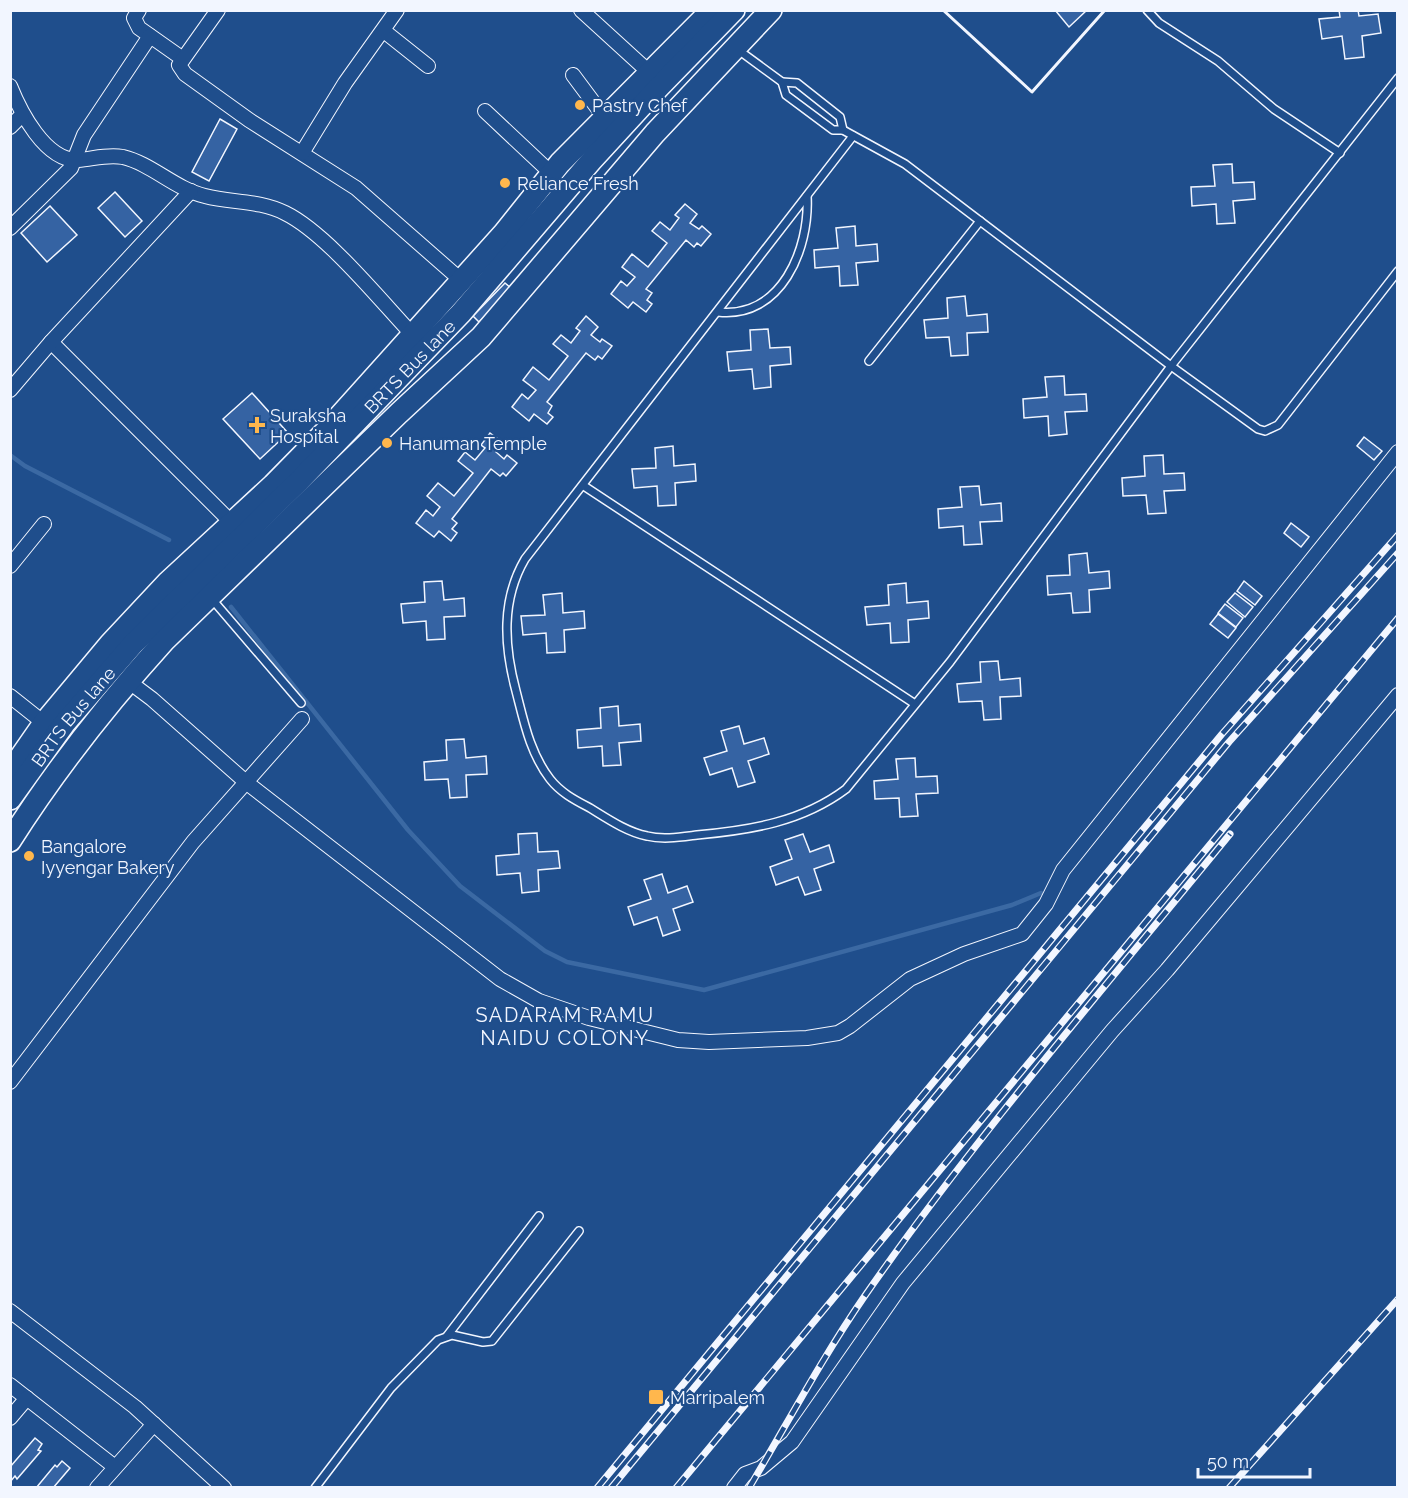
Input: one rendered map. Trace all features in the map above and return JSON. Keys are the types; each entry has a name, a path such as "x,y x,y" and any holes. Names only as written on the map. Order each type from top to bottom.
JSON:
{"main road":[{"path":"10,772 45,723 110,644 168,582 319,438 462,281 551,173 712,10"},
{"name":"BRTS Bus lane","path":"10,799 64,724 134,643 299,481 461,313 591,161 658,87 734,10"},
{"path":"10,841 62,766 128,681 209,596 488,329 655,133 771,10"}],"street":[{"path":"139,10 134,18 135,23 183,59"},
{"path":"218,10 179,65 184,74 249,120 356,188 462,281"},
{"path":"302,153 339,92 397,10"},
{"path":"581,10 650,73"},
{"path":"384,31 428,66"},
{"path":"10,228 67,174 84,135 150,36"},
{"path":"573,75 605,118"},
{"path":"10,86 22,115 46,145 75,160 104,155 120,157 191,191 205,196 264,204 303,223 413,335"},
{"path":"485,111 551,173"},
{"path":"10,127 22,115"},
{"path":"10,390 51,342 191,191"},
{"path":"51,342 232,523"},
{"path":"128,681 152,699 247,783 500,979 539,1001 589,1018 678,1040 709,1042 807,1038 838,1033 910,979 964,954 1022,934 1046,904 1063,870 1398,452"},
{"path":"10,566 44,524"},
{"path":"735,1488 745,1474 761,1467 792,1442 910,1274 1112,1031 1167,970 1398,695"},
{"path":"10,696 45,723"},
{"path":"10,1082 193,842 302,718"},
{"path":"10,1311 154,1425 224,1488"},
{"path":"10,1385 115,1467"},
{"path":"10,1418 27,1398"},
{"path":"98,1488 154,1425"}],"lane":[{"path":"1148,10 1159,23 1218,61 1274,109 1340,153"},
{"path":"735,47 782,82 797,83 840,117 843,130"},
{"path":"853,136 584,486 525,559 515,576 507,618 509,663 531,745 551,781 566,794 632,832 649,837 671,838 763,828 806,813 829,802 846,789 1006,589 1171,366 1398,78"},
{"path":"782,82 786,95 832,130 843,130 905,164 1171,366 1258,429 1271,429 1278,425 1398,271"},
{"path":"718,312 744,312 768,300 782,287 807,231 807,196"},
{"path":"869,361 980,221"},
{"path":"584,486 915,704"},
{"path":"209,596 301,703"},
{"path":"315,1488 392,1388 438,1340 447,1336 539,1216"},
{"path":"447,1336 483,1342 492,1341 579,1232"}],"building":[{"path":"1055,10 1087,10 1069,27"},
{"path":"1339,10 1358,10 1359,16 1378,14 1381,33 1362,36 1364,57 1345,59 1342,36 1322,39 1319,19 1340,17"},
{"path":"220,119 237,129 209,181 192,172"},
{"path":"1232,164 1233,183 1254,182 1255,199 1233,201 1235,223 1217,224 1216,204 1192,206 1191,187 1215,186 1213,165"},
{"path":"115,192 142,221 125,237 98,208"},
{"path":"685,204 697,214 690,223 699,229 702,226 711,234 701,246 697,243 694,247 686,240 646,289 652,293 647,300 652,304 646,312 633,302 628,308 611,294 621,281 627,286 635,277 622,267 632,254 648,267 667,243 652,231 660,222 670,230 679,218 675,215"},
{"path":"50,206 77,235 47,262 21,233"},
{"path":"855,226 856,246 877,244 878,261 856,263 858,285 840,286 839,266 815,268 814,250 838,248 836,228"},
{"path":"505,283 512,289 479,322 473,316"},
{"path":"965,296 967,316 987,314 988,332 967,333 968,355 951,356 949,337 926,338 924,320 948,318 947,298"},
{"path":"586,316 598,327 591,335 600,342 602,339 612,346 602,359 598,356 595,360 586,353 547,402 552,406 548,413 553,417 547,424 534,414 529,421 512,407 522,394 528,399 536,390 523,380 533,367 549,380 568,356 553,344 561,335 571,343 580,331 576,328"},
{"path":"768,329 770,348 790,347 791,364 770,366 771,387 754,389 752,369 729,371 727,352 751,350 750,330"},
{"path":"1064,376 1065,395 1086,394 1087,411 1065,412 1067,434 1049,436 1048,416 1024,418 1023,399 1047,397 1045,377"},
{"path":"252,393 288,433 260,459 223,419"},
{"path":"490,433 503,443 496,452 504,459 507,455 517,463 506,476 503,473 500,476 491,469 452,519 457,523 452,529 457,533 451,541 439,531 434,537 416,523 426,510 433,516 440,507 427,496 438,483 454,496 473,473 458,461 465,452 475,460 485,448 481,445"},
{"path":"1364,437 1382,451 1374,460 1357,446"},
{"path":"673,446 674,466 695,464 696,481 675,483 676,505 658,506 657,486 634,488 632,469 656,468 655,448"},
{"path":"1163,455 1164,474 1184,473 1185,490 1164,491 1166,513 1148,514 1146,495 1123,496 1122,478 1145,476 1144,456"},
{"path":"979,486 981,505 1001,503 1002,521 980,522 982,544 964,545 963,526 939,528 938,509 962,507 960,487"},
{"path":"1291,523 1309,537 1301,547 1284,533"},
{"path":"1087,553 1089,573 1109,571 1110,588 1089,590 1090,612 1073,613 1071,593 1048,595 1047,576 1070,575 1069,555"},
{"path":"442,581 444,600 464,598 465,616 444,617 445,639 427,640 426,621 403,623 401,604 425,602 424,582"},
{"path":"1244,581 1262,596 1255,605 1237,591"},
{"path":"906,583 907,603 928,601 929,618 908,620 909,642 891,643 890,623 867,625 865,607 889,605 888,585"},
{"path":"562,593 563,613 584,611 585,628 564,630 565,652 547,653 546,633 523,635 521,616 545,615 543,595"},
{"path":"1235,593 1253,607 1245,617 1227,602"},
{"path":"1225,604 1243,618 1236,627 1218,613"},
{"path":"1218,614 1236,628 1228,638 1210,624"},
{"path":"998,661 1000,680 1020,678 1021,696 1000,697 1001,719 984,720 982,701 959,702 957,684 981,682 980,662"},
{"path":"618,706 619,726 640,724 641,741 619,743 621,765 603,766 602,746 578,748 577,730 601,728 600,708"},
{"path":"739,726 744,744 764,738 769,754 748,761 755,782 738,787 732,768 710,775 704,758 727,751 721,731"},
{"path":"464,739 466,758 486,756 487,774 466,775 467,797 450,798 448,779 425,780 424,762 447,760 446,740"},
{"path":"915,758 916,777 937,776 938,793 916,794 918,816 900,817 899,798 875,799 874,781 898,779 896,759"},
{"path":"537,833 538,852 558,851 560,868 538,870 539,891 522,893 520,873 497,875 496,856 519,854 518,834"},
{"path":"803,834 810,852 829,845 834,862 814,869 821,890 805,895 798,877 776,885 770,867 792,859 785,840"},
{"path":"662,874 668,893 687,886 693,902 673,909 680,930 663,936 657,917 634,925 628,907 651,899 644,880"},
{"path":"35,1438 42,1444 38,1450 41,1451 17,1479 15,1476 10,1482 10,1467"},
{"path":"62,1461 70,1468 53,1488 36,1488 55,1465 57,1467"}],"waterway":[{"path":"10,455 25,466 169,540"},
{"path":"231,607 408,830 460,886 545,951 567,962 704,990 1012,905 1041,893"}],"railway":[{"path":"597,1488 1222,734 1398,535"},
{"path":"611,1488 1229,742 1398,553"},
{"path":"676,1488 1398,618"},
{"path":"749,1488 834,1344 907,1237 1042,1062 1230,834"},
{"path":"1229,1488 1398,1299"}],"wall":[{"path":"943,10 1032,92 1105,10"}],"place":[{"name":"Pastry Chef","path":"580,105"},
{"name":"Reliance Fresh","path":"505,183"},
{"name":"Suraksha Hospital","path":"257,425"},
{"name":"Hanuman Temple","path":"387,443"},
{"name":"Bangalore Iyyengar Bakery","path":"29,856"},
{"name":"Marripalem","path":"656,1397"}],"district":[{"name":"SADARAM RAMU NAIDU COLONY","path":"565,1026"}]}
